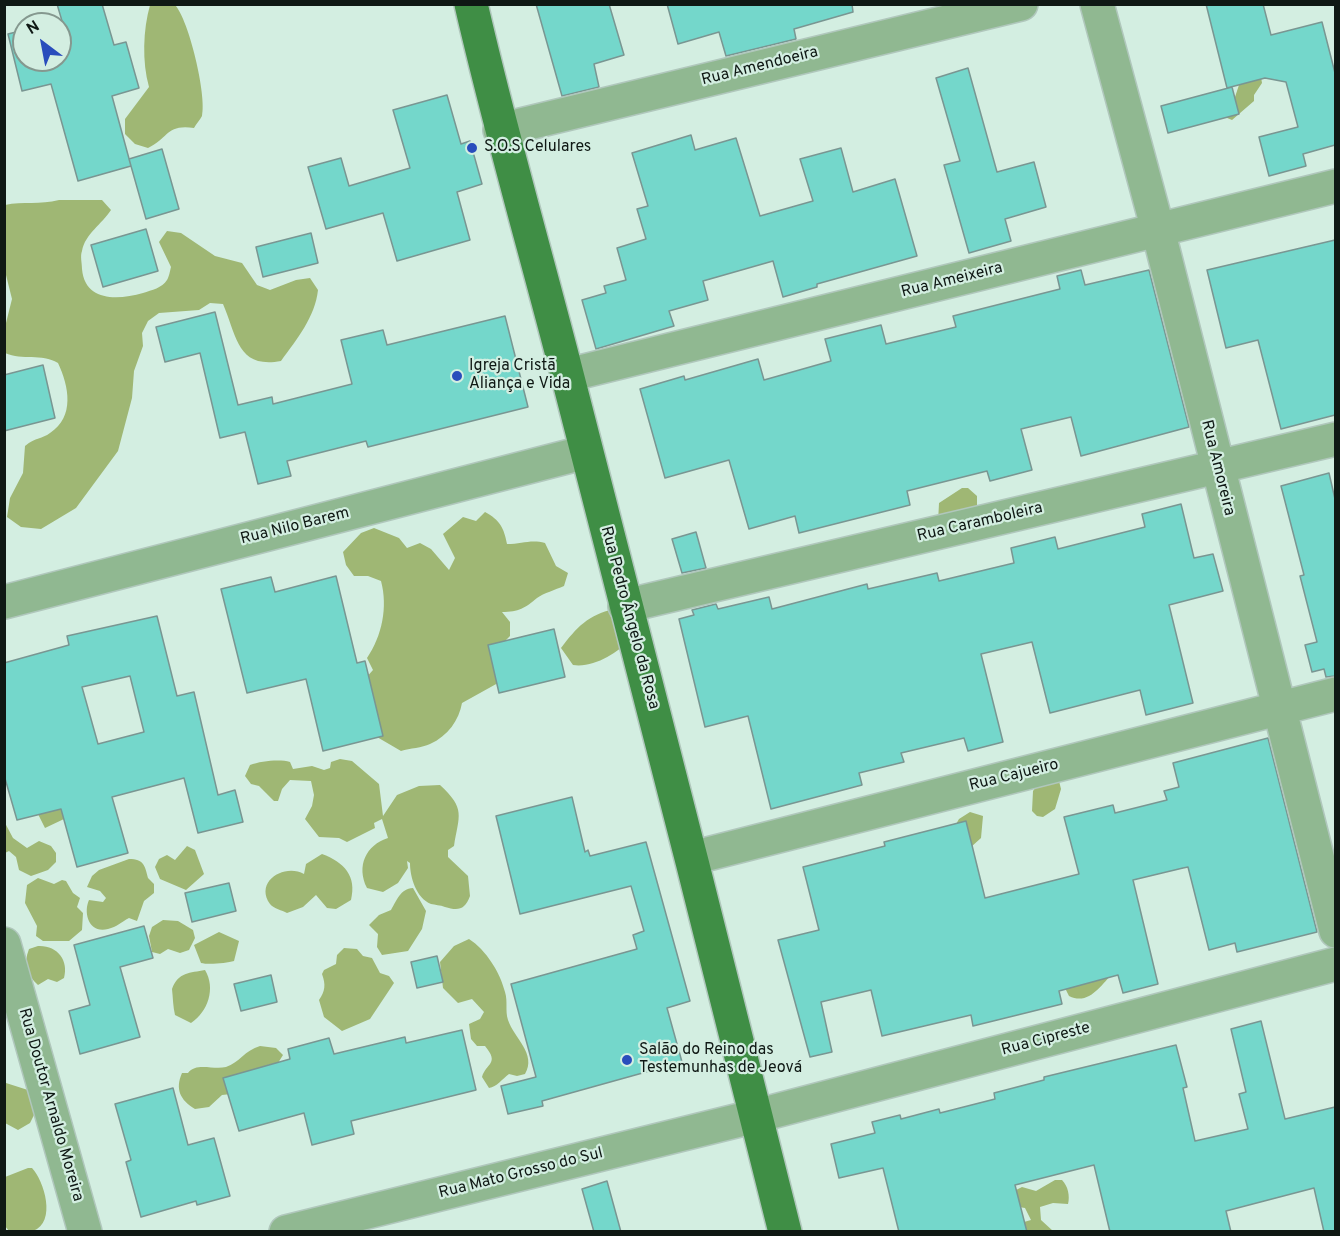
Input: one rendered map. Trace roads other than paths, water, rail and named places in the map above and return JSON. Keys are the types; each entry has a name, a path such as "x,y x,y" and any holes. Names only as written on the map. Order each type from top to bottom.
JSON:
{"main road":[{"name":"Rua Pedro Ângelo da Rosa","path":"471,4 500,130 567,375 692,858 785,1232"}],"street":[{"name":"Rua Amendoeira","path":"500,130 1021,4"},
{"name":"Rua Amoreira","path":"1097,4 1158,230 1216,467 1281,707 1335,931"},
{"name":"Rua Ameixeira","path":"567,375 1335,186"},
{"name":"Rua Caramboleira","path":"625,606 1335,439"},
{"name":"Rua Nilo Barem","path":"4,602 586,452"},
{"name":"Rua Cajueiro","path":"692,858 1335,694"},
{"name":"Rua Doutor Arnaldo Moreira","path":"4,944 85,1232"},
{"name":"Rua Cipreste","path":"756,1116 1335,964"},
{"name":"Rua Mato Grosso do Sul","path":"286,1232 756,1116"}],"place":[{"name":"S.O.S Celulares","path":"472,148"},
{"name":"Igreja Cristã Aliança e Vida","path":"457,376"},
{"name":"Salão do Reino das Testemunhas de Jeová","path":"627,1060"}]}
